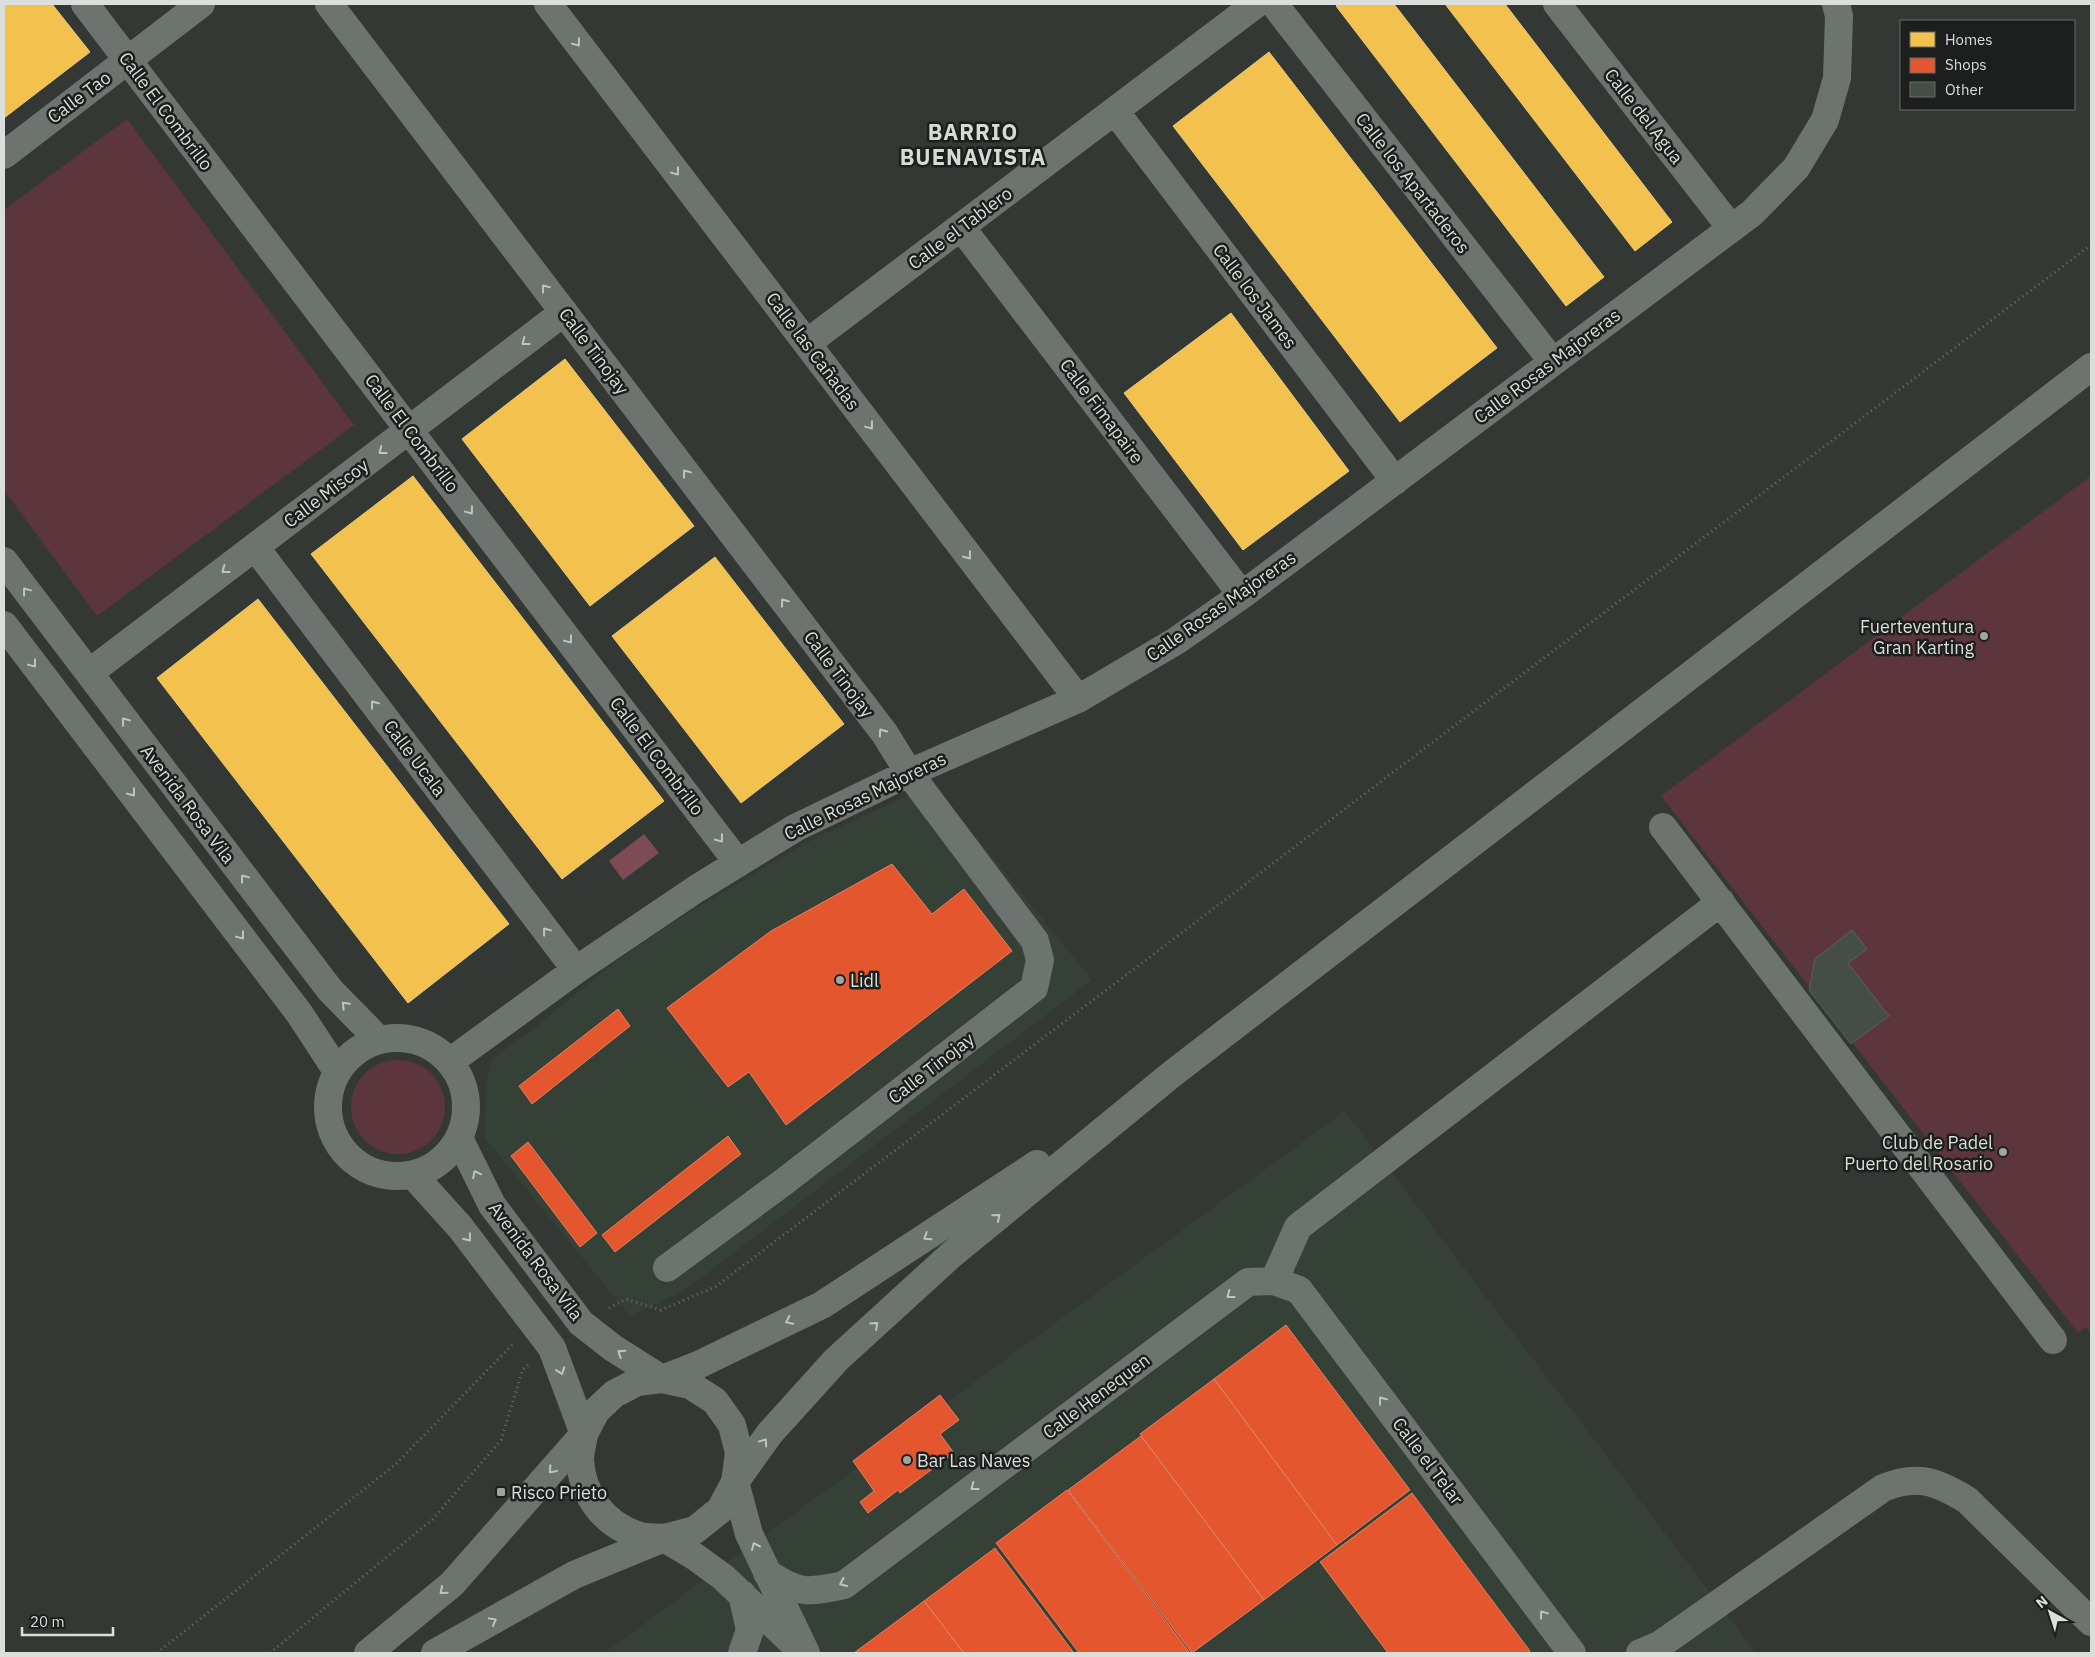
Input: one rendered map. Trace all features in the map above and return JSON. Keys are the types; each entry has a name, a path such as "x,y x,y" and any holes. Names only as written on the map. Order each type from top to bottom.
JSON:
{"street":[{"name":"Calle El Combrillo","path":"85,4 738,863"},
{"name":"Calle Tao","path":"4,154 201,4"},
{"name":"Calle Tinojay","path":"330,4 884,734 909,773 1035,941 1040,960 1034,988 785,1181 667,1268"},
{"name":"Calle las Cañadas","path":"548,4 1078,699"},
{"name":"Calle el Tablero","path":"807,343 1256,4"},
{"name":"Calle los Apartaderos","path":"1274,4 1553,362"},
{"name":"Calle del Agua","path":"1556,4 1731,228"},
{"name":"Calle Rosas Majoreras","path":"451,1062 576,970 696,889 796,828 909,773 1078,699 1176,641 1242,595 1752,213 1796,168 1825,120 1836,78 1839,16 1836,4"},
{"name":"Calle los James","path":"1115,111 1394,481"},
{"name":"Calle Fimapaire","path":"961,227 1242,595"},
{"name":"Calle Miscoy","path":"89,673 564,312"},
{"path":"435,1653 574,1575 664,1538 695,1530 720,1510 735,1482 770,1433 836,1360 951,1256 1172,1074 2091,367"},
{"name":"Calle Ucala","path":"255,547 576,970"},
{"name":"Avenida Rosa Vila","path":"4,561 330,990 379,1040"},
{"path":"4,625 299,1013 337,1071"},
{"path":"1663,827 2053,1340"},
{"path":"1274,1281 1298,1227 1721,902"},
{"path":"400,1038 421,1042 440,1052 451,1062 462,1084 466,1102 465,1121 459,1138 448,1155 432,1167 413,1175 390,1177 367,1171 348,1157 334,1138 327,1116 328,1093 337,1071 348,1057 363,1046 379,1040 400,1038"},
{"path":"368,1653 452,1584 584,1434 596,1411 614,1394 637,1382 662,1379 698,1365 822,1305 1172,1074"},
{"name":"Avenida Rosa Vila","path":"459,1138 492,1205 581,1323 613,1348 662,1379"},
{"path":"413,1175 460,1227 552,1348 584,1434 580,1459 584,1484 596,1507 615,1525 638,1536 664,1538 694,1556 742,1594 805,1653"},
{"name":"Calle Henequen","path":"767,1573 790,1588 815,1592 844,1585 1248,1282 1274,1281"},
{"name":"Calle el Telar","path":"1274,1281 1299,1290 1572,1653"},
{"path":"662,1379 690,1385 715,1401 732,1425 739,1453 735,1482 750,1534 805,1653"},
{"path":"1640,1653 1660,1644 1883,1488 1899,1482 1919,1479 1950,1489 1967,1500 2091,1622"},
{"path":"742,1594 750,1630 742,1653"}],"path":[{"path":"626,1299 661,1310 715,1287 1475,710 2091,246"},
{"path":"157,1653 396,1464 534,1323"},
{"path":"270,1653 433,1519 501,1440 523,1369"}],"shaded area":[{"path":"127,119 354,425 97,616 4,490 4,210"},
{"name":"Fuerteventura Gran Karting","path":"2091,476 2091,1333 2086,1327 2078,1333 1661,796"},
{"path":"933,784 1092,980 685,1290 630,1316 485,1138 486,1084 492,1059 536,1027 602,972 664,928 817,837"},
{"path":"644,834 659,853 623,880 609,861"},
{"path":"398,1060 416,1064 431,1074 441,1089 445,1107 441,1125 431,1140 416,1150 398,1154 380,1150 365,1140 355,1125 351,1107 355,1089 365,1074 380,1064"},
{"path":"1345,1111 1756,1653 604,1653"}],"building: Homes":[{"path":"4,4 52,4 90,52 4,118"},
{"path":"1338,4 1394,4 1604,277 1566,306 1336,6"},
{"path":"1445,4 1505,4 1672,222 1635,251"},
{"path":"1269,52 1497,348 1400,422 1173,126"},
{"path":"1231,313 1349,471 1243,550 1124,393"},
{"path":"565,359 694,526 590,606 462,439"},
{"path":"413,476 664,801 562,879 311,554"},
{"path":"715,557 844,724 741,803 612,636"},
{"path":"258,599 509,924 408,1003 157,678"}],"building: Shops":[{"name":"Lidl","path":"892,864 932,914 964,889 1012,951 786,1125 749,1072 728,1087 667,1008 771,931"},
{"path":"618,1009 630,1026 532,1104 519,1086"},
{"path":"728,1136 741,1154 615,1252 602,1235"},
{"path":"528,1142 597,1233 580,1247 511,1156"},
{"path":"1286,1325 1410,1490 1337,1545 1214,1379"},
{"path":"1214,1379 1337,1545 1264,1600 1140,1434"},
{"path":"940,1395 959,1420 940,1434 954,1453 900,1493 898,1490 868,1513 860,1502 874,1491 853,1461"},
{"path":"1141,1436 1264,1600 1192,1653 1068,1490"},
{"path":"1067,1490 1190,1653 1079,1653 996,1543"},
{"path":"1412,1493 1530,1651 1528,1653 1388,1653 1320,1562"},
{"path":"995,1548 1074,1653 964,1653 924,1601"},
{"path":"924,1601 964,1653 854,1653"}],"building: Other":[{"path":"1852,930 1867,949 1848,963 1889,1016 1851,1044 1809,990 1815,959"}],"place":[{"name":"Fuerteventura Gran Karting","path":"1984,636"},
{"name":"Lidl","path":"840,980"},
{"name":"Club de Padel Puerto del Rosario","path":"2003,1152"},
{"name":"Bar Las Naves","path":"907,1460"},
{"name":"Risco Prieto","path":"501,1492"}],"district":[{"name":"BARRIO BUENAVISTA","path":"973,144"}]}
